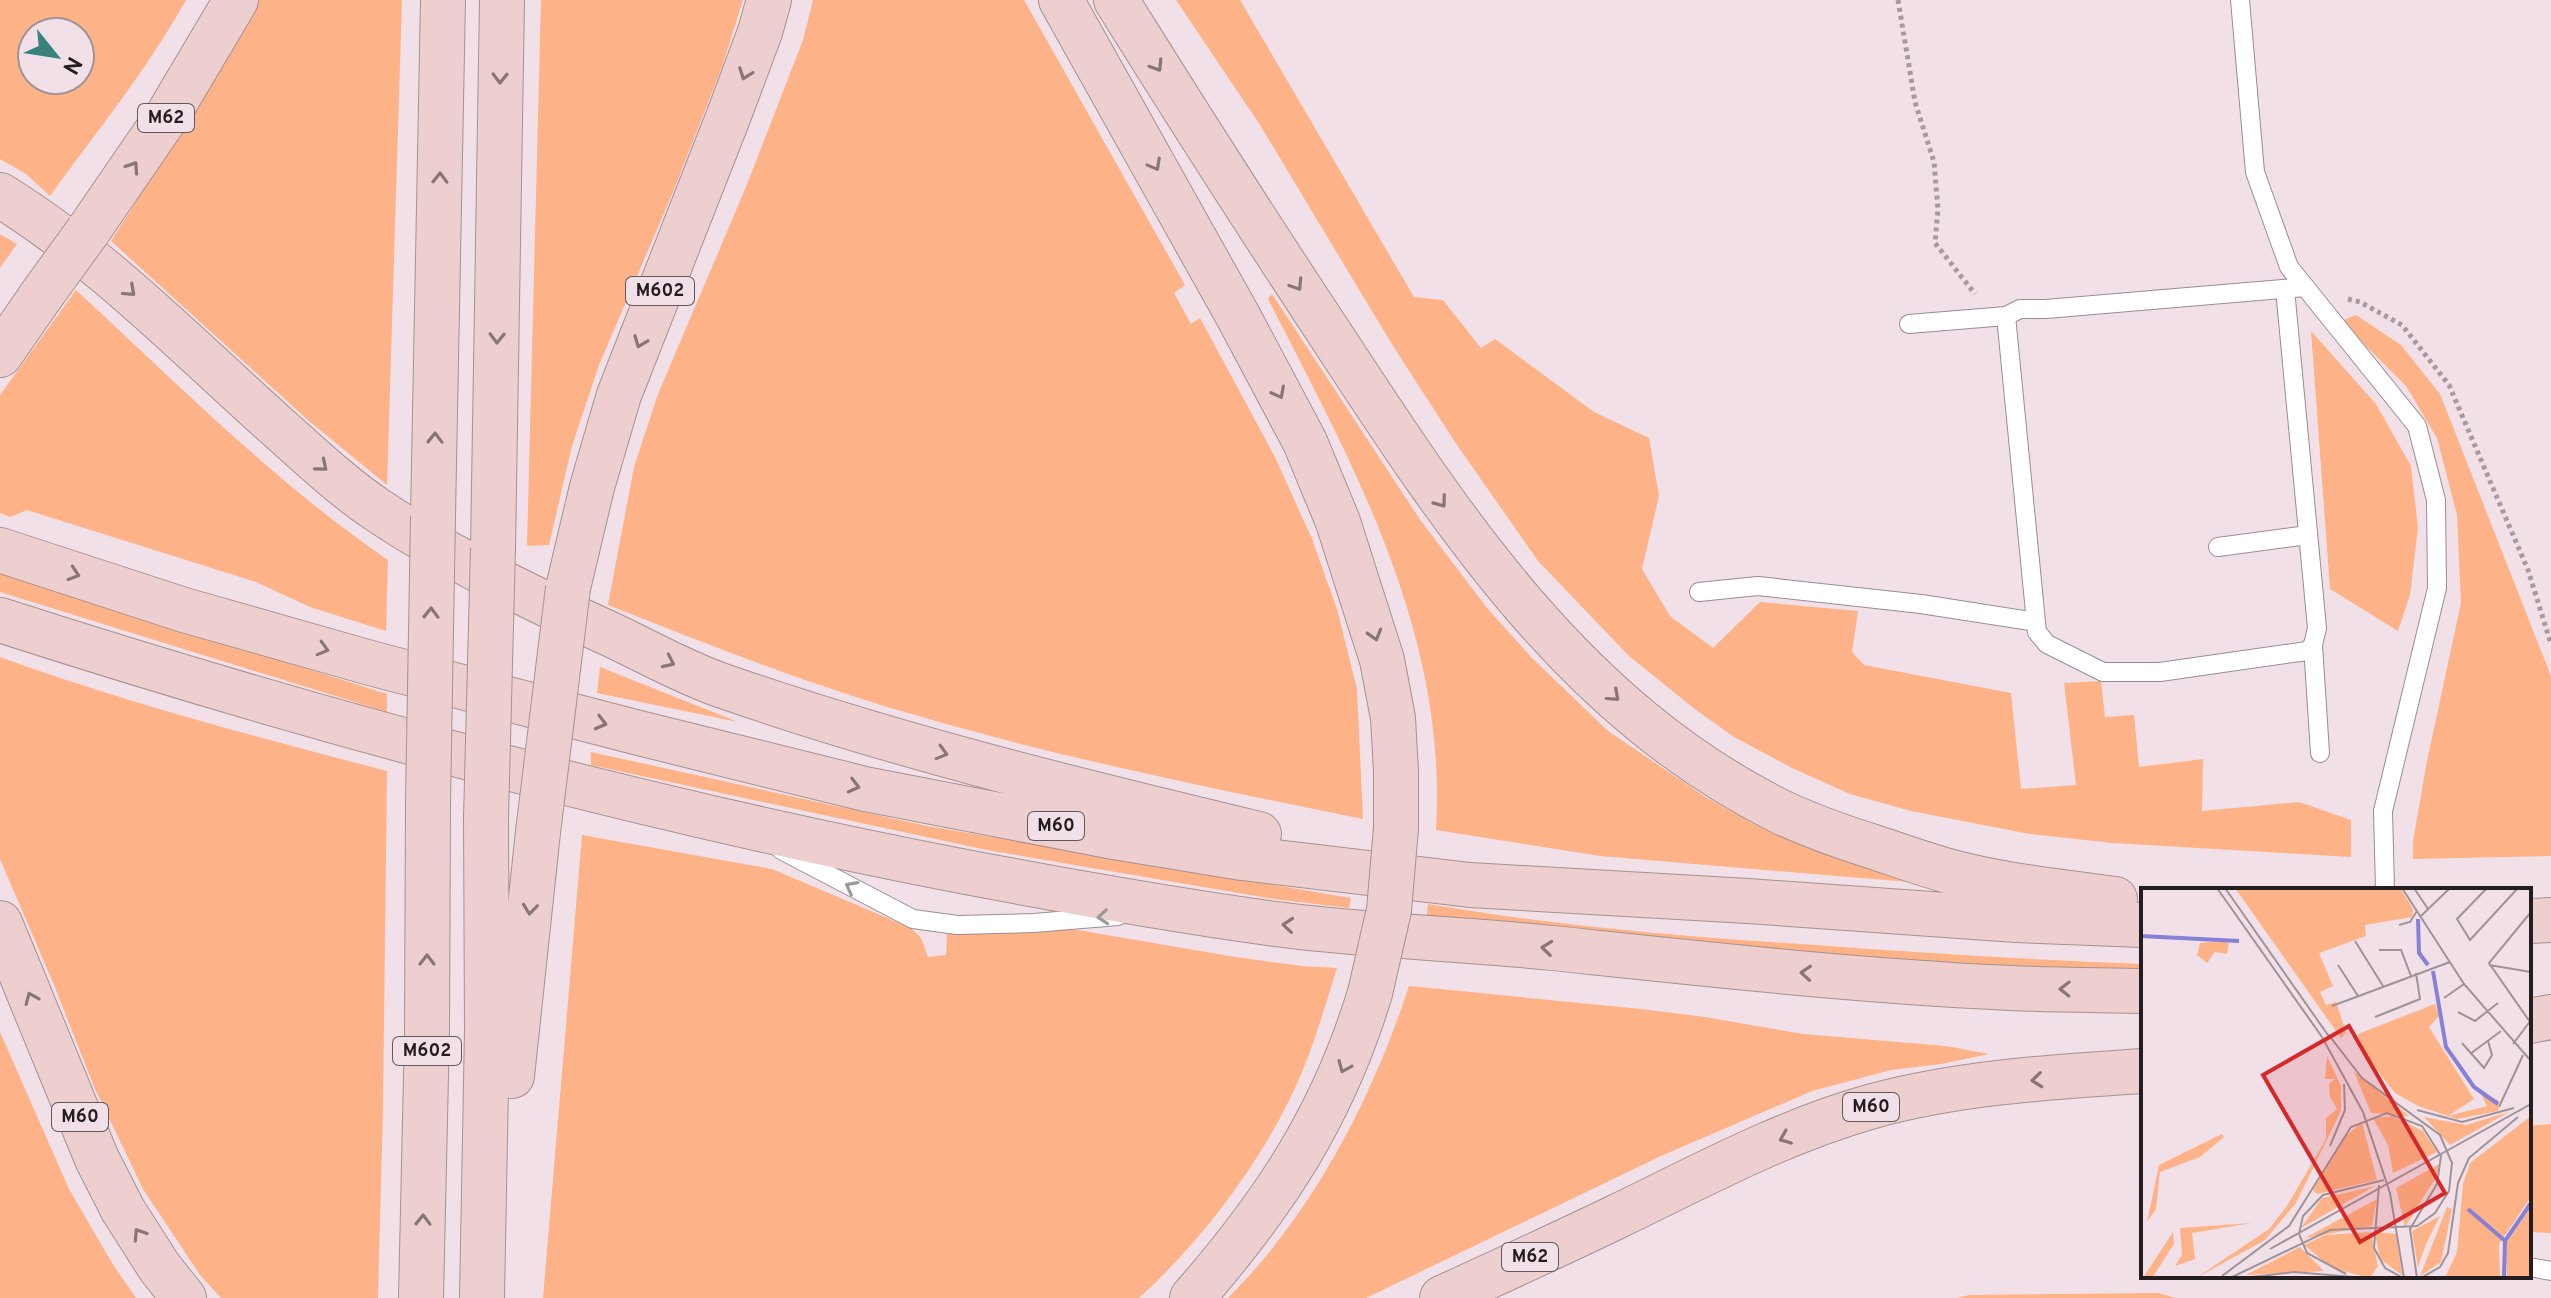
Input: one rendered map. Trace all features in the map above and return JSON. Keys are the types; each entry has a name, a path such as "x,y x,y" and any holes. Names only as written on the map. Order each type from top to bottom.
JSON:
{"highway":[{"name":"M62","path":"0,355 169,113 236,0"},
{"name":"M602","path":"421,1298 443,0"},
{"name":"M602","path":"485,1298 486,818 502,0"},
{"name":"M602","path":"485,1298 568,588 592,487 619,395 729,115 769,0"},
{"path":"1061,0 1246,330 1305,442 1338,522 1365,602 1382,660 1393,718 1396,828 1389,910 1370,993 1350,1054 1298,1159 1237,1247 1192,1298"},
{"path":"1116,0 1270,243 1431,487 1507,588 1565,651 1617,699 1676,749 1781,812 1829,833 1950,871 2023,886 2141,903"},
{"name":"M60","path":"0,195 65,237 121,283 310,456 374,508 452,557 544,604 720,685 888,738 1045,782 1470,885"},
{"name":"M60","path":"0,550 184,610 374,664 865,789 1108,836 1242,858 1470,885 2016,920 2141,925"},
{"path":"0,620 159,671 363,730 729,822 847,849 1181,910 1275,924 1753,969 2011,988 2141,991"},
{"path":"2531,921 2551,920"},
{"name":"M60","path":"0,923 97,1159 123,1210 160,1268 184,1298"},
{"path":"2531,1004 2551,1005"},
{"path":"2531,1021 2551,1017"},
{"name":"M60","path":"1618,1216 1726,1162 1812,1126 1873,1107 1954,1090 2141,1071"},
{"name":"M62","path":"1442,1298 1618,1216"},
{"path":"1493,1298 1618,1216"}],"lane":[{"path":"2240,0 2255,172 2289,267 2417,426 2436,500 2437,588 2383,811 2385,888"},
{"path":"1909,324 1999,317 2020,309 2305,287"},
{"path":"2285,289 2317,628 2313,645 2320,753"},
{"path":"1999,317 2037,632 2047,644 2103,672 2160,672 2307,651 2313,645"},
{"path":"2218,547 2308,535"},
{"path":"1699,592 1758,586 1921,604 2036,622"},
{"path":"2531,1267 2551,1271"}],"path":[{"path":"1898,0 1915,102 1934,162 1938,209 1935,243 1999,317"},
{"path":"2305,287 2360,302 2402,325 2449,385 2528,570 2551,644"}],"shaded area":[{"path":"0,0 186,0 138,76 50,196 26,174 0,159"},
{"path":"255,0 402,0 387,485 309,421 111,241"},
{"path":"541,0 743,0 722,67 673,192 599,365 572,446 549,545 527,546"},
{"path":"813,0 1024,0 1185,285 1174,293 1191,324 1200,318 1275,457 1312,539 1337,609 1357,689 1363,819 1136,771 968,730 797,677 608,605 634,467 658,394 746,187 803,40"},
{"path":"1176,0 1240,0 1414,297 1443,300 1481,348 1495,339 1594,412 1649,438 1659,496 1642,569 1670,616 1713,648 1760,602 1858,611 1852,652 1864,665 2011,693 2021,789 2076,785 2064,683 2101,681 2105,717 2134,715 2139,767 2203,759 2202,811 2299,802 2351,820 2351,857 2112,843 2030,834 1911,811 1850,794 1792,768 1734,737 1696,710 1629,656 1538,561 1393,346 1260,125"},
{"path":"0,234 17,244 0,268"},
{"path":"76,290 266,465 388,560 386,631 310,607 256,582 27,510 10,517 0,513 0,395"},
{"path":"1272,294 1421,521 1487,608 1532,658 1608,731 1707,798 1754,824 1809,849 1933,884 1600,856 1436,830 1436,758 1427,688 1411,620 1389,554 1362,489 1268,299"},
{"path":"2356,315 2401,345 2440,394 2551,676 2551,856 2413,859 2413,841 2427,761 2461,603 2457,515 2437,438 2406,386 2341,321"},
{"path":"2311,331 2376,404 2411,466 2418,528 2410,595 2398,631 2330,589"},
{"path":"0,572 387,694 387,712 0,592"},
{"path":"0,657 144,704 387,771 378,1298 221,1298 200,1275 143,1189 95,1089 0,859"},
{"path":"600,667 738,722 597,693"},
{"path":"591,752 927,826 1351,898 1349,908 1274,899 987,850 591,765"},
{"path":"582,835 772,869 911,928 921,938 928,957 946,955 947,934 1025,933 1050,928 1235,957 1337,968 1302,1072 1253,1164 1210,1222 1139,1298 543,1298"},
{"path":"1428,904 1524,919 1670,934 2141,964 2141,977 1976,970 1426,921"},
{"path":"1409,986 1641,1009 1803,1034 1946,1046 1989,1054 1891,1070 1812,1091 1661,1156 1366,1298 1228,1298 1259,1265 1313,1192 1358,1112"},
{"path":"0,1032 69,1189 136,1298 0,1298"},
{"path":"2551,1124 2551,1233 2531,1232 2531,1126"},
{"path":"2159,1293 2175,1298 1955,1298 1970,1295"}]}
